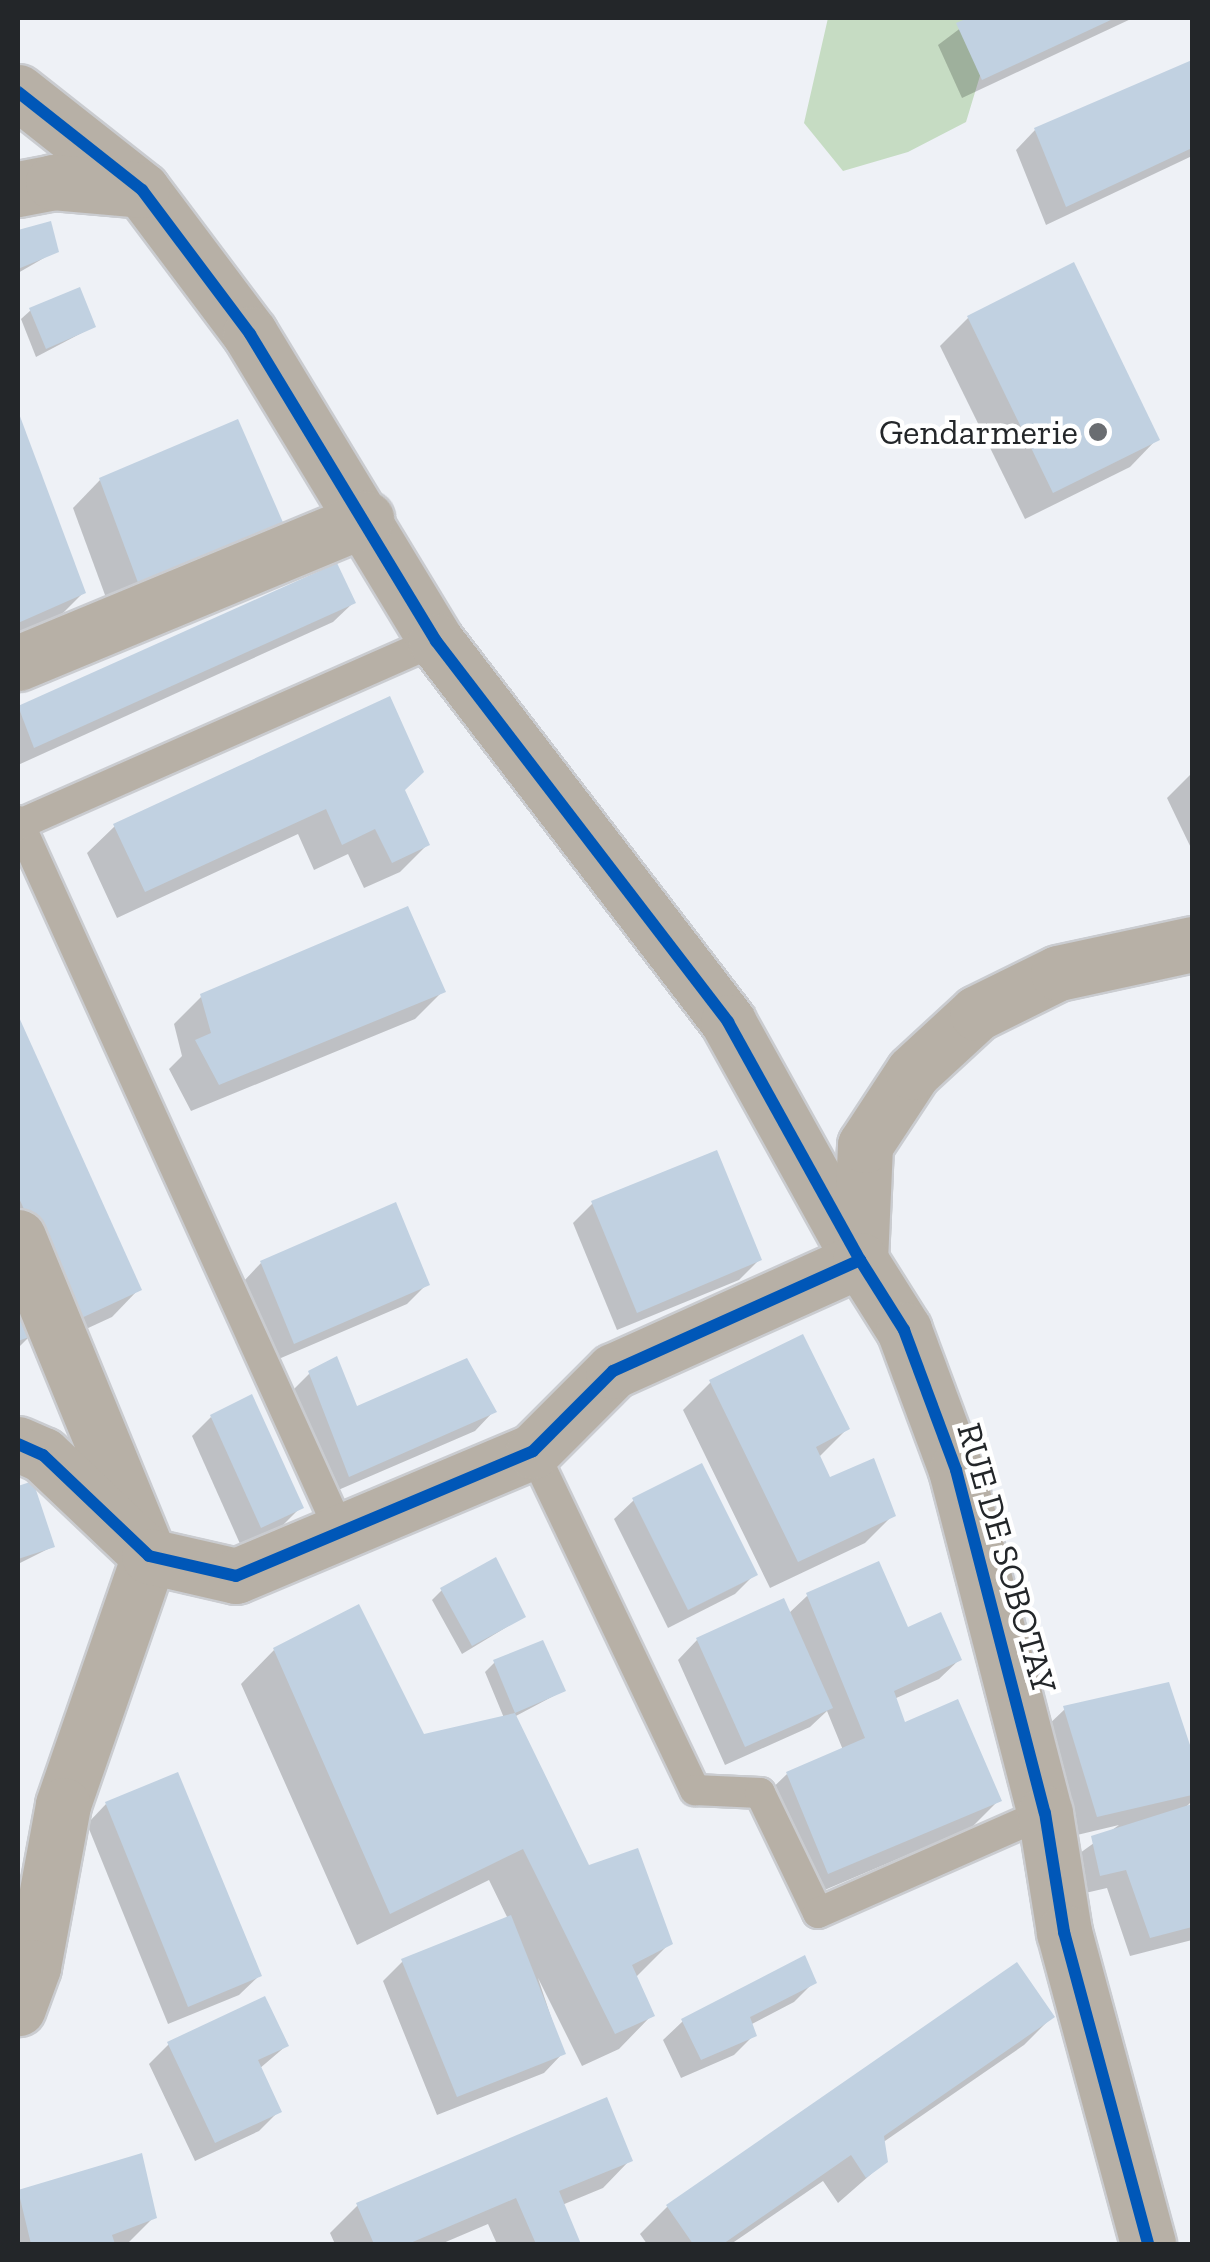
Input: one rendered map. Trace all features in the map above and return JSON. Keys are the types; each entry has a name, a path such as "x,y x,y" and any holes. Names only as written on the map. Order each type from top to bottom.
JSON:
{"street":[{"name":"RUE DE SOBOTAY","path":"18,92 142,190 250,334 366,519 436,642 728,1022 860,1260 904,1330 956,1470 1045,1813 1064,1932 1148,2244"},
{"path":"18,189 52,182 142,190"},
{"path":"18,663 366,519"},
{"path":"18,1444 43,1455 149,1556 236,1576 532,1450 613,1371 860,1260 865,1146 914,1072 976,1014 1058,972 1192,944"},
{"path":"18,1237 149,1556 63,1805 33,1966 18,2008"}],"lane":[{"path":"339,1529 18,824 436,642"},
{"path":"532,1450 696,1790 760,1793 818,1914 1045,1813"}],"green space":[{"path":"828,18 1006,18 996,23 966,122 908,152 843,171 804,123"}],"building":[{"path":"968,18 1115,18 982,80 956,23"},
{"path":"1192,60 1192,148 1066,207 1034,128"},
{"path":"51,221 59,252 18,269 18,230"},
{"path":"1074,262 1160,440 1053,493 967,316"},
{"path":"80,287 96,327 46,349 29,308"},
{"path":"18,411 86,593 18,623"},
{"path":"238,419 285,527 140,588 99,478"},
{"path":"337,563 356,603 34,748 18,706"},
{"path":"390,696 424,772 405,790 430,845 392,863 375,829 342,845 326,809 145,892 113,824"},
{"path":"408,906 446,992 219,1085 195,1040 211,1033 200,994"},
{"path":"18,1015 142,1290 75,1321 18,1196"},
{"path":"717,1150 762,1260 637,1313 591,1201"},
{"path":"396,1202 430,1285 294,1344 260,1261"},
{"path":"18,1297 35,1335 18,1341"},
{"path":"803,1334 850,1429 816,1447 830,1477 874,1458 896,1516 798,1562 709,1380"},
{"path":"337,1356 357,1406 467,1358 497,1412 349,1477 308,1371"},
{"path":"252,1394 304,1508 261,1528 210,1415"},
{"path":"702,1463 758,1575 688,1610 632,1498"},
{"path":"33,1481 55,1547 18,1559 18,1486"},
{"path":"496,1557 526,1617 472,1646 440,1588"},
{"path":"879,1561 908,1627 941,1612 962,1660 894,1691 905,1722 958,1699 1002,1801 828,1874 786,1772 865,1738 806,1593"},
{"path":"784,1598 833,1708 745,1747 696,1638"},
{"path":"359,1604 424,1734 515,1713 589,1865 638,1848 673,1944 632,1965 655,2016 615,2034 523,1849 390,1914 273,1648"},
{"path":"543,1640 566,1691 515,1713 493,1660"},
{"path":"1169,1682 1192,1751 1192,1795 1097,1817 1063,1706"},
{"path":"178,1772 262,1976 188,2007 105,1802"},
{"path":"1192,1804 1192,1927 1150,1938 1126,1870 1100,1876 1091,1836"},
{"path":"511,1915 566,2054 457,2097 401,1959"},
{"path":"805,1955 817,1983 750,2017 757,2036 701,2060 681,2019"},
{"path":"1017,1962 1055,2017 884,2136 888,2162 866,2178 851,2155 723,2244 693,2244 666,2205"},
{"path":"265,1996 289,2046 258,2060 282,2112 215,2143 167,2042"},
{"path":"607,2097 633,2161 559,2191 581,2244 536,2244 516,2198 408,2244 374,2244 356,2203"},
{"path":"142,2153 157,2218 112,2235 115,2244 31,2244 18,2190"}],"cycle path":[{"path":"18,92 142,190 250,334 436,641 728,1022 860,1260"},
{"path":"18,1444 43,1455 149,1556 236,1576 533,1451 613,1371 860,1260 904,1330 956,1470 1045,1813 1064,1932 1148,2244"}],"place":[{"name":"Gendarmerie","path":"1098,432"}]}
